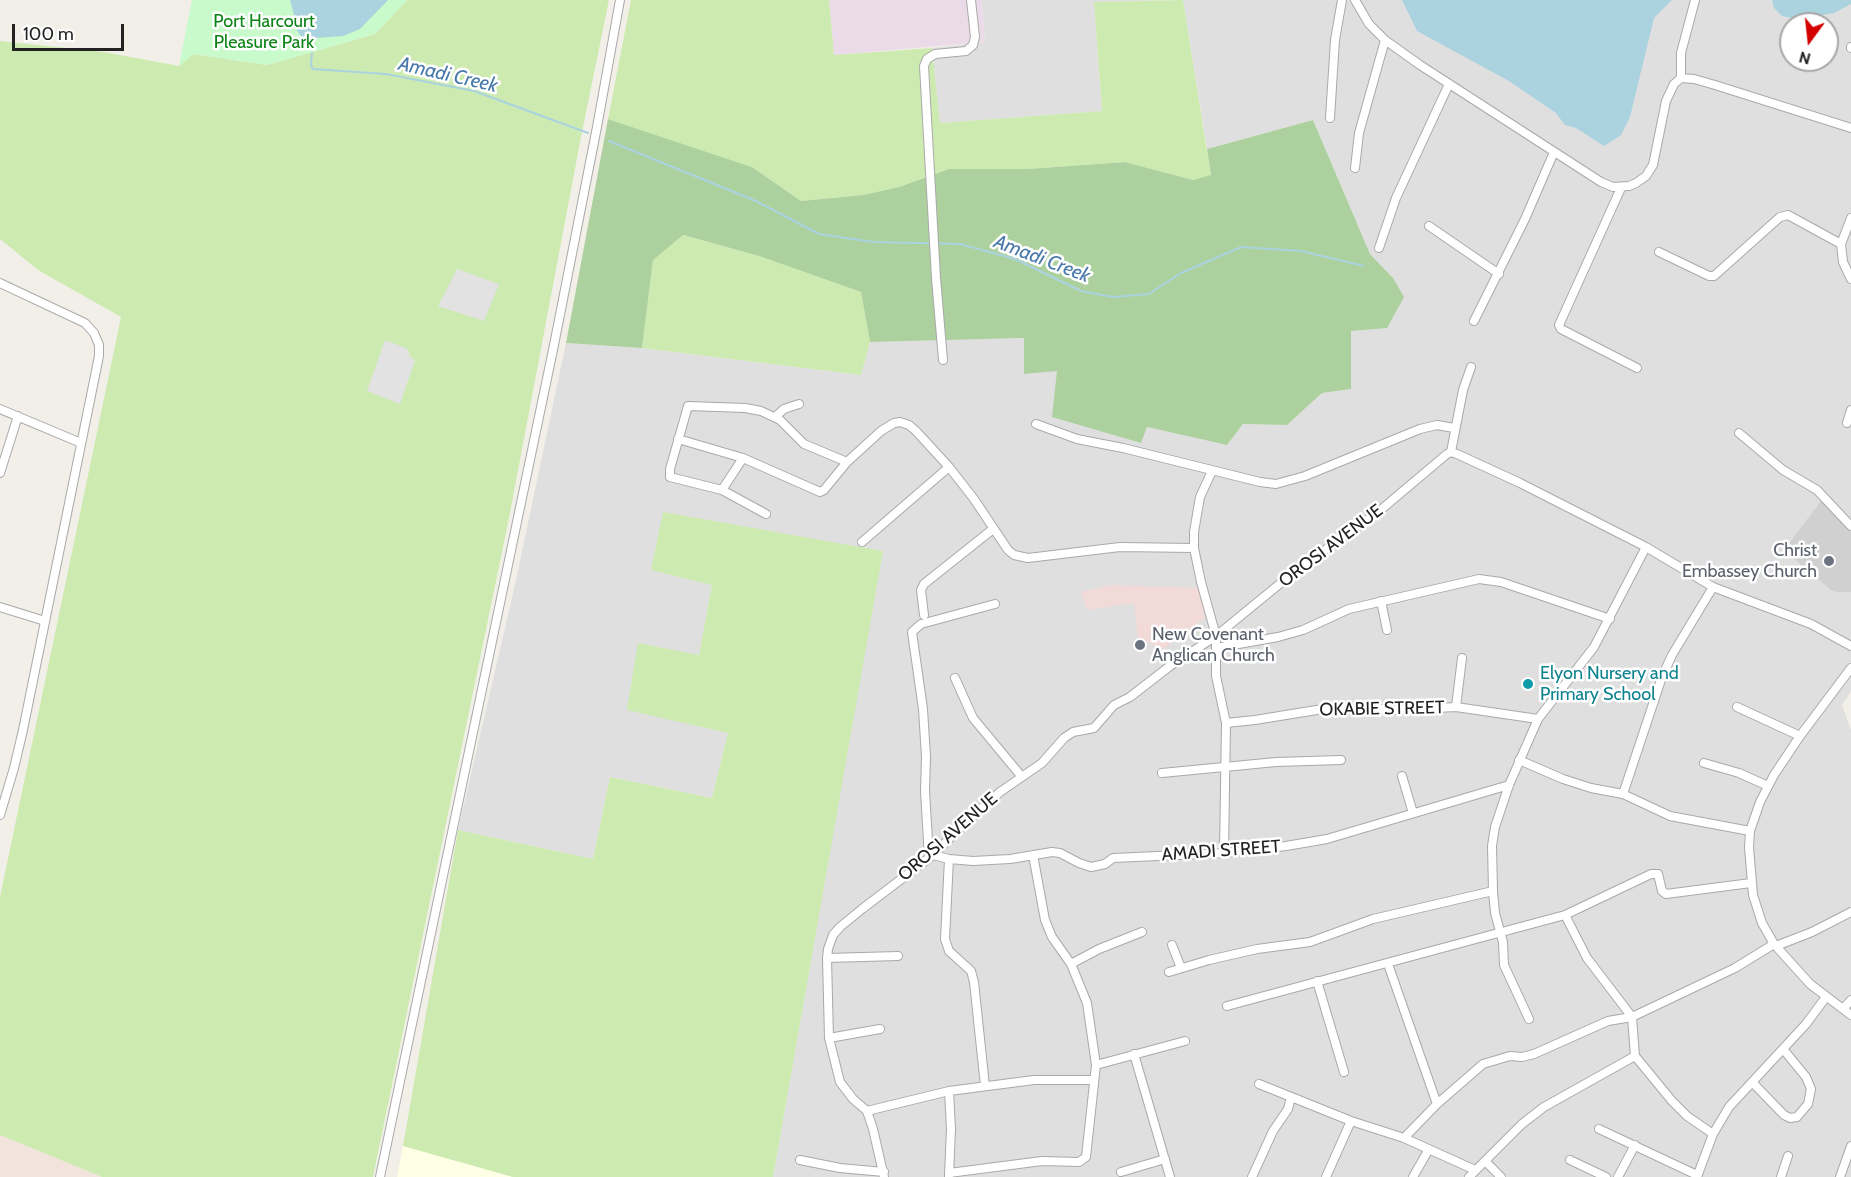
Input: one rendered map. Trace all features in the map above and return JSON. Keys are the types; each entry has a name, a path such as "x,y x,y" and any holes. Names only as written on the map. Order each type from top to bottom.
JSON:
{"street":[{"path":"380,1177 428,941 484,686 597,127 620,0"},
{"path":"943,360 924,66 927,59 935,54 966,51 973,45 975,37 971,0"},
{"path":"1330,118 1335,40 1342,0"},
{"path":"1355,0 1369,24 1385,40 1601,182 1622,188 1646,176 1653,165 1666,101 1674,84 1681,78 1715,85 1851,128"},
{"path":"1681,78 1681,53 1695,0"},
{"path":"1354,168 1359,133 1385,40"},
{"path":"1380,248 1396,198 1449,84"},
{"path":"1474,321 1499,273 1554,152"},
{"path":"1622,188 1559,325 1561,329 1637,368"},
{"path":"1659,252 1708,276 1714,276 1780,217 1788,215 1841,244"},
{"path":"1851,218 1841,244 1843,262 1851,279"},
{"path":"1429,226 1499,273"},
{"path":"0,283 85,323 94,333 99,345 99,356 45,621 14,768 0,815"},
{"path":"1472,367 1463,390 1451,452 1520,483 1646,547 1713,587 1811,624 1851,646"},
{"path":"776,417 784,409 799,404"},
{"path":"766,514 722,490 670,477 670,469 686,409 690,406 745,408 761,411 776,417 804,444 847,462"},
{"path":"0,408 81,443"},
{"path":"1847,423 1851,410"},
{"path":"0,473 18,416"},
{"path":"678,440 743,458 820,492 881,430 900,422 916,431 949,467 974,499 1008,550 1021,557 1120,547 1194,548"},
{"path":"1036,424 1077,439 1276,484 1287,482 1420,429 1437,425 1454,428"},
{"path":"1739,433 1783,470 1817,490 1851,526"},
{"name":"OROSI AVENUE","path":"827,958 832,935 840,927 931,856 1000,792 1042,763 1068,734 1094,728 1114,705 1130,697 1170,666 1216,636 1298,569 1377,513 1451,452"},
{"path":"722,490 743,458"},
{"path":"862,542 949,467"},
{"path":"1212,471 1200,497 1194,532 1194,548 1216,636 1216,676 1226,723 1224,853"},
{"path":"924,615 921,590 924,584 993,529"},
{"path":"1529,1019 1506,973 1502,931 1495,913 1492,846 1496,827 1509,786 1538,719 1594,647 1646,547"},
{"path":"1216,648 1278,637 1303,630 1349,609 1479,579 1491,579 1524,589 1610,619"},
{"path":"1623,794 1662,677 1713,587"},
{"path":"1381,601 1387,630"},
{"path":"931,856 925,791 926,757 923,708 912,633 921,624 995,604"},
{"path":"0,607 45,621"},
{"path":"1456,707 1462,658"},
{"path":"1851,668 1800,736 1768,786 1750,831 1749,847 1751,883 1762,923 1775,945 1794,968 1826,997 1851,1015"},
{"path":"955,678 973,718 1022,777"},
{"name":"OKABIE STREET","path":"1226,723 1335,707 1399,710 1456,707 1538,719"},
{"path":"1737,707 1800,736"},
{"path":"1162,773 1276,762 1341,760"},
{"path":"1520,760 1563,779 1591,788 1623,794 1670,816 1750,831"},
{"path":"1704,763 1739,773 1768,786"},
{"path":"1402,776 1413,813"},
{"name":"AMADI STREET","path":"931,856 987,861 1033,855 1045,851 1060,853 1091,867 1105,864 1113,858 1224,853 1286,846 1327,839 1509,786"},
{"path":"949,1091 951,1129 949,1175 1042,1161 1083,1160 1086,1157 1096,1065 1087,1003 1071,964 1052,937 1045,920 1033,855"},
{"path":"949,859 945,939 949,951 971,971 974,982 985,1086"},
{"path":"1227,1006 1565,915 1651,874 1658,874 1662,891 1666,894 1751,883"},
{"path":"1169,972 1257,949 1310,942 1373,918 1493,891"},
{"path":"1404,1138 1437,1104 1483,1064 1510,1056 1522,1057 1608,1021 1632,1017 1717,978 1775,945 1812,932 1851,912"},
{"path":"1565,915 1587,958 1632,1017 1635,1056 1654,1082 1679,1109 1713,1134"},
{"path":"1071,964 1142,932"},
{"path":"1172,945 1181,969"},
{"path":"800,1160 884,1174 867,1111 853,1100 840,1082 835,1068 829,1038 827,958 898,956"},
{"path":"1388,964 1437,1104"},
{"path":"1317,981 1344,1071"},
{"path":"1599,1129 1697,1176 1713,1134 1730,1107 1806,1024 1826,997"},
{"path":"1843,1009 1851,1000"},
{"path":"829,1038 880,1029"},
{"path":"1096,1065 1185,1041"},
{"path":"1752,1082 1784,1115 1790,1118 1797,1117 1808,1104 1812,1089 1806,1077 1783,1049"},
{"path":"1134,1054 1170,1177"},
{"path":"1259,1084 1404,1138 1429,1149 1472,1174 1522,1124 1544,1107 1635,1056"},
{"path":"867,1111 949,1091 985,1086 1034,1080 1094,1080"},
{"path":"1252,1177 1273,1131 1288,1109 1291,1097"},
{"path":"1326,1177 1351,1120"},
{"path":"1618,1177 1635,1145"},
{"path":"1840,1177 1851,1146"},
{"path":"1413,1177 1429,1149"},
{"path":"1781,1177 1788,1156"},
{"path":"1121,1172 1165,1159"},
{"path":"1485,1161 1501,1177"},
{"path":"1570,1161 1606,1177"}],"shaded area":[{"path":"829,0 982,0 985,42 834,55"},
{"path":"982,0 1166,0 1094,3 1102,111 940,123 932,48 985,42"},
{"path":"1183,0 1851,0 1851,691 1842,705 1851,730 1851,1177 773,1177 882,551 712,585 699,656 638,643 728,733 712,798 610,777 593,859 458,830 515,585 566,343 642,348 861,375 870,342 1024,338 1057,371 1141,443 1147,427 1227,445 1243,424 1287,425 1322,393 1351,389 1351,330 1393,278 1370,254 1313,120 1207,149"},
{"path":"457,269 499,284 484,321 438,306"},
{"path":"385,340 408,349 410,357 415,360 400,404 367,391"},
{"name":"Christ Embassey Church","path":"1821,501 1851,531 1851,592 1831,590 1784,550"},
{"path":"1110,585 1199,588 1205,618 1163,649 1138,638 1134,603 1087,610 1081,592"},
{"path":"0,1135 102,1177 0,1177"},
{"path":"403,1146 513,1177 397,1177"}],"green space":[{"name":"Port Harcourt Pleasure Park","path":"192,0 407,0 375,34 267,65 194,54 179,66"},
{"path":"407,0 609,0 509,518 373,1177 102,1177 0,1135 0,897 121,317 38,270 0,239 0,41 104,52 179,66 193,54 267,65 375,34"},
{"path":"631,0 829,0 834,55 932,48 940,123 1102,111 1094,2 1183,0 1211,176 1193,180 1125,162 1028,169 949,169 899,187 863,195 801,201 752,167 608,119"},
{"path":"608,119 752,167 801,201 863,195 899,187 949,169 1028,169 1125,162 1193,180 1211,175 1207,149 1313,120 1370,254 1393,278 1404,297 1387,328 1351,331 1351,389 1322,393 1287,425 1243,424 1227,445 1147,427 1141,443 1052,417 1057,371 1024,374 1024,338 870,342 861,292 759,256 683,235 653,260 642,348 566,343"},
{"path":"682,235 759,256 861,292 870,342 861,375 642,348 653,259"},
{"path":"663,512 883,551 773,1177 513,1177 403,1146 458,830 593,859 610,777 712,798 728,733 627,710 638,643 699,655 712,585 651,570"}],"water":[{"path":"290,0 388,0 360,29 343,36 316,38 310,41 301,36 296,29"},
{"path":"1402,0 1672,0 1654,18 1630,117 1621,135 1604,146 1576,128 1565,125 1556,113 1509,81 1417,31"},
{"path":"1772,0 1851,0 1851,4 1836,12 1779,13 1774,8"}],"waterway":[{"name":"Amadi Creek","path":"312,53 313,69 386,74 474,91 588,133"},
{"name":"Amadi Creek","path":"609,141 756,201 819,234 873,242 960,244 1015,259 1081,291 1113,297 1149,294 1181,273 1241,247 1301,251 1364,266"}],"place":[{"name":"Christ Embassey Church","path":"1829,561"},
{"name":"New Covenant Anglican Church","path":"1140,645"},
{"name":"Elyon Nursery and Primary School","path":"1528,684"}]}
